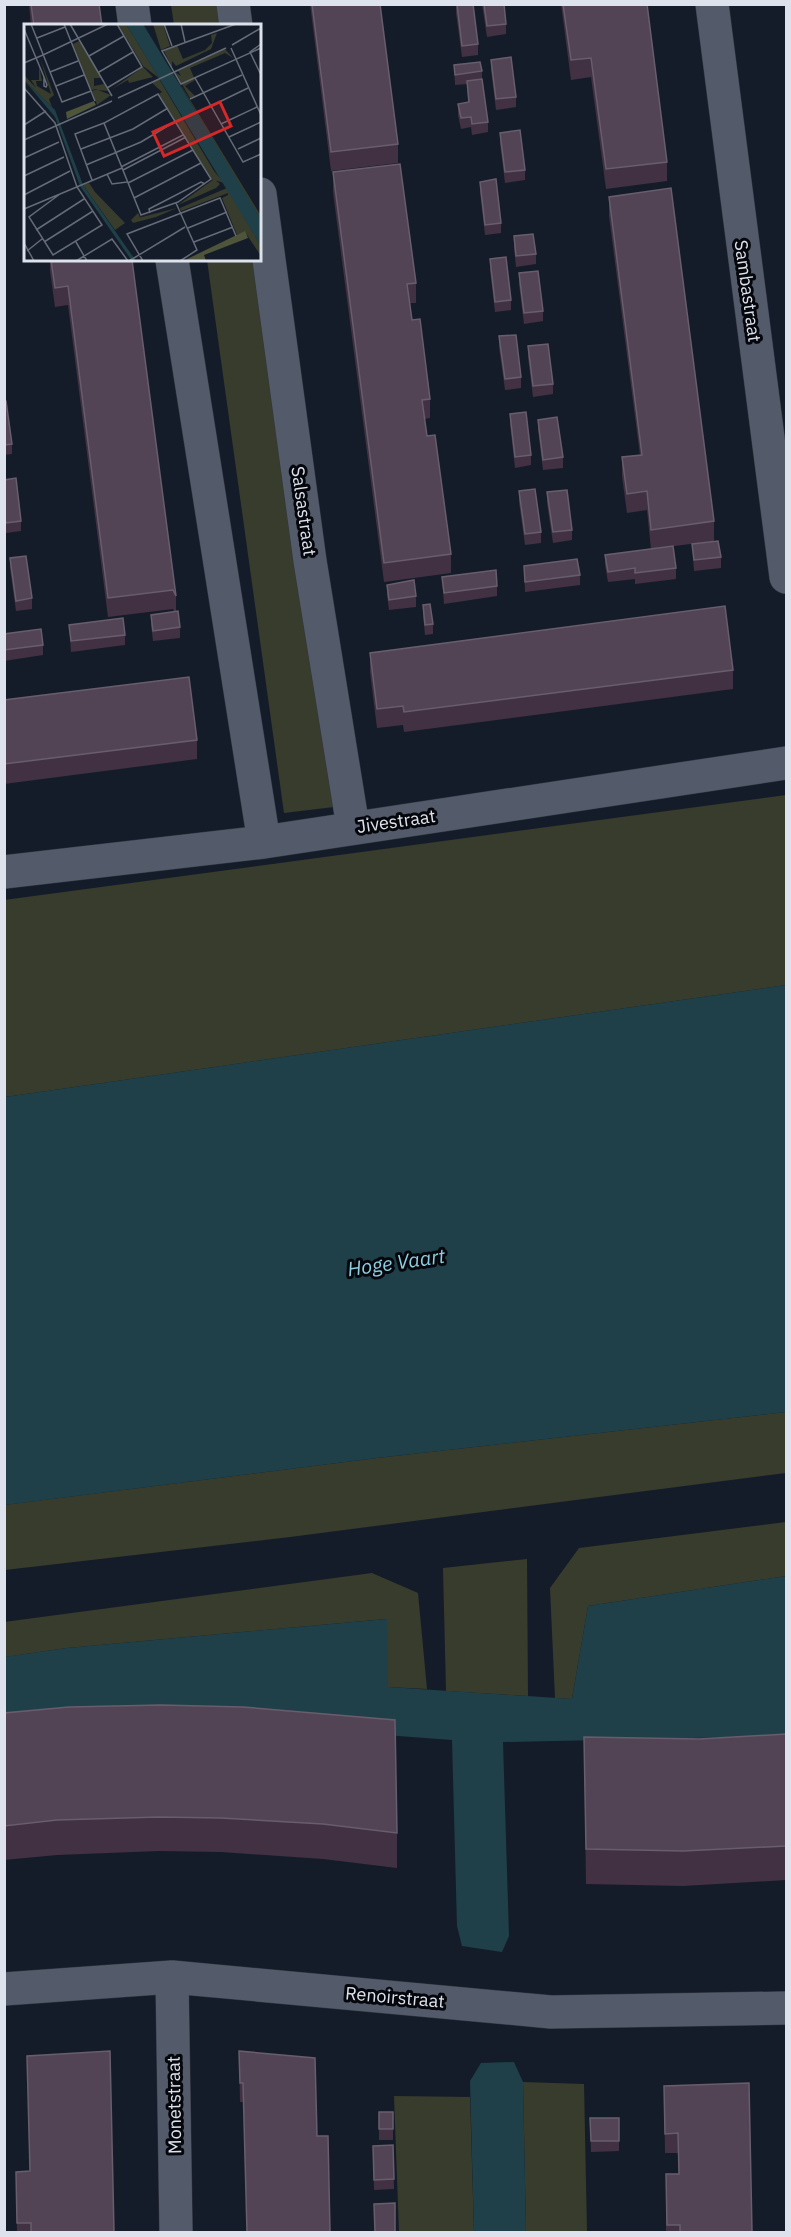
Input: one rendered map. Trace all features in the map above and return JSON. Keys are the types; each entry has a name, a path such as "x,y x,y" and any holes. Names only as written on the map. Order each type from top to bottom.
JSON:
{"street":[{"path":"132,4 135,24"},
{"path":"233,4 236,24"},
{"name":"Sambastraat","path":"712,4 786,578"},
{"name":"Salsastraat","path":"261,201 310,561 353,827"},
{"path":"172,261 264,842"},
{"name":"Jivestraat","path":"4,872 264,842 786,763"},
{"name":"Renoirstraat","path":"4,1989 172,1977 551,2012 786,2008"},
{"name":"Monetstraat","path":"172,1977 176,2232"}],"shaded area":[{"path":"171,5 222,5 225,24 174,24"},
{"path":"207,261 258,261 334,807 284,813"},
{"path":"786,795 786,985 5,1097 4,900"},
{"path":"786,1412 786,1473 290,1537 5,1570 4,1505 377,1458"},
{"path":"786,1522 786,1576 588,1606 572,1699 555,1698 550,1588 579,1548"},
{"path":"527,1559 528,1696 446,1691 443,1568"},
{"path":"372,1573 418,1593 427,1689 387,1687 386,1619 67,1648 5,1657 4,1622"},
{"path":"523,2082 584,2084 587,2232 526,2232"},
{"path":"394,2096 470,2097 474,2232 399,2232"}],"water":[{"name":"Hoge Vaart","path":"786,985 786,1412 377,1458 5,1505 5,1097"},
{"path":"786,1576 786,1736 503,1742 509,1936 502,1952 462,1946 457,1926 452,1740 385,1735 5,1722 4,1657 67,1648 387,1619 388,1687 572,1699 588,1606"},
{"path":"514,2062 523,2082 526,2232 474,2232 470,2081 481,2063"}],"building":[{"path":"31,4 99,4 102,24 34,24"},
{"path":"312,4 380,4 398,144 331,152"},
{"path":"457,4 473,4 478,44 462,46"},
{"path":"484,4 504,4 506,24 487,26"},
{"path":"563,4 647,4 667,162 606,169 591,58 571,60"},
{"path":"511,57 516,97 496,99 491,60"},
{"path":"480,62 482,71 455,75 454,65"},
{"path":"482,79 488,122 472,124 471,117 461,118 458,104 469,102 467,81"},
{"path":"520,130 525,170 505,172 500,133"},
{"path":"400,164 416,283 407,284 412,320 420,319 430,399 422,400 427,436 435,435 451,554 384,563 333,172"},
{"path":"496,179 501,223 485,225 480,182"},
{"path":"671,188 714,521 651,530 647,491 627,494 622,457 642,455 609,197"},
{"path":"533,234 536,254 516,256 514,236"},
{"path":"506,257 511,300 495,302 490,259"},
{"path":"51,261 132,261 176,596 173,590 108,598 68,286 55,288"},
{"path":"538,271 543,311 524,313 519,273"},
{"path":"516,335 521,377 505,379 499,336"},
{"path":"548,344 553,384 533,386 528,346"},
{"path":"4,401 6,401 12,444 4,445"},
{"path":"526,412 531,455 515,457 510,414"},
{"path":"557,417 563,457 543,460 538,420"},
{"path":"16,478 21,521 6,523 4,480"},
{"path":"535,489 541,532 525,534 519,491"},
{"path":"567,490 572,530 553,532 547,492"},
{"path":"718,541 721,557 694,560 692,544"},
{"path":"673,546 676,568 635,573 635,568 608,572 605,555"},
{"path":"26,556 32,598 16,601 10,558"},
{"path":"577,559 580,575 525,582 524,566"},
{"path":"496,570 497,586 444,593 442,577"},
{"path":"414,580 416,596 389,600 387,585"},
{"path":"430,604 433,624 425,625 423,605"},
{"path":"725,606 733,670 404,712 403,706 377,709 370,653"},
{"path":"178,611 180,627 153,631 151,615"},
{"path":"123,618 125,635 71,641 69,625"},
{"path":"41,629 43,645 4,650 4,634"},
{"path":"189,677 197,740 4,764 4,700"},
{"path":"161,1705 243,1707 395,1720 397,1833 323,1824 221,1818 57,1820 4,1826 4,1713 69,1707"},
{"path":"786,1734 786,1846 683,1851 586,1849 584,1737 699,1739"},
{"path":"110,2051 114,2232 31,2232 31,2223 17,2223 16,2172 30,2171 27,2056"},
{"path":"239,2051 315,2058 317,2136 328,2136 330,2232 247,2232 243,2083 240,2083"},
{"path":"749,2083 752,2232 680,2232 680,2225 667,2225 666,2174 679,2174 678,2133 665,2134 664,2086"},
{"path":"379,2112 393,2112 393,2129 379,2129"},
{"path":"590,2118 619,2118 619,2141 591,2141"},
{"path":"393,2145 394,2179 374,2180 373,2146"},
{"path":"395,2203 395,2232 375,2232 374,2204"}]}
